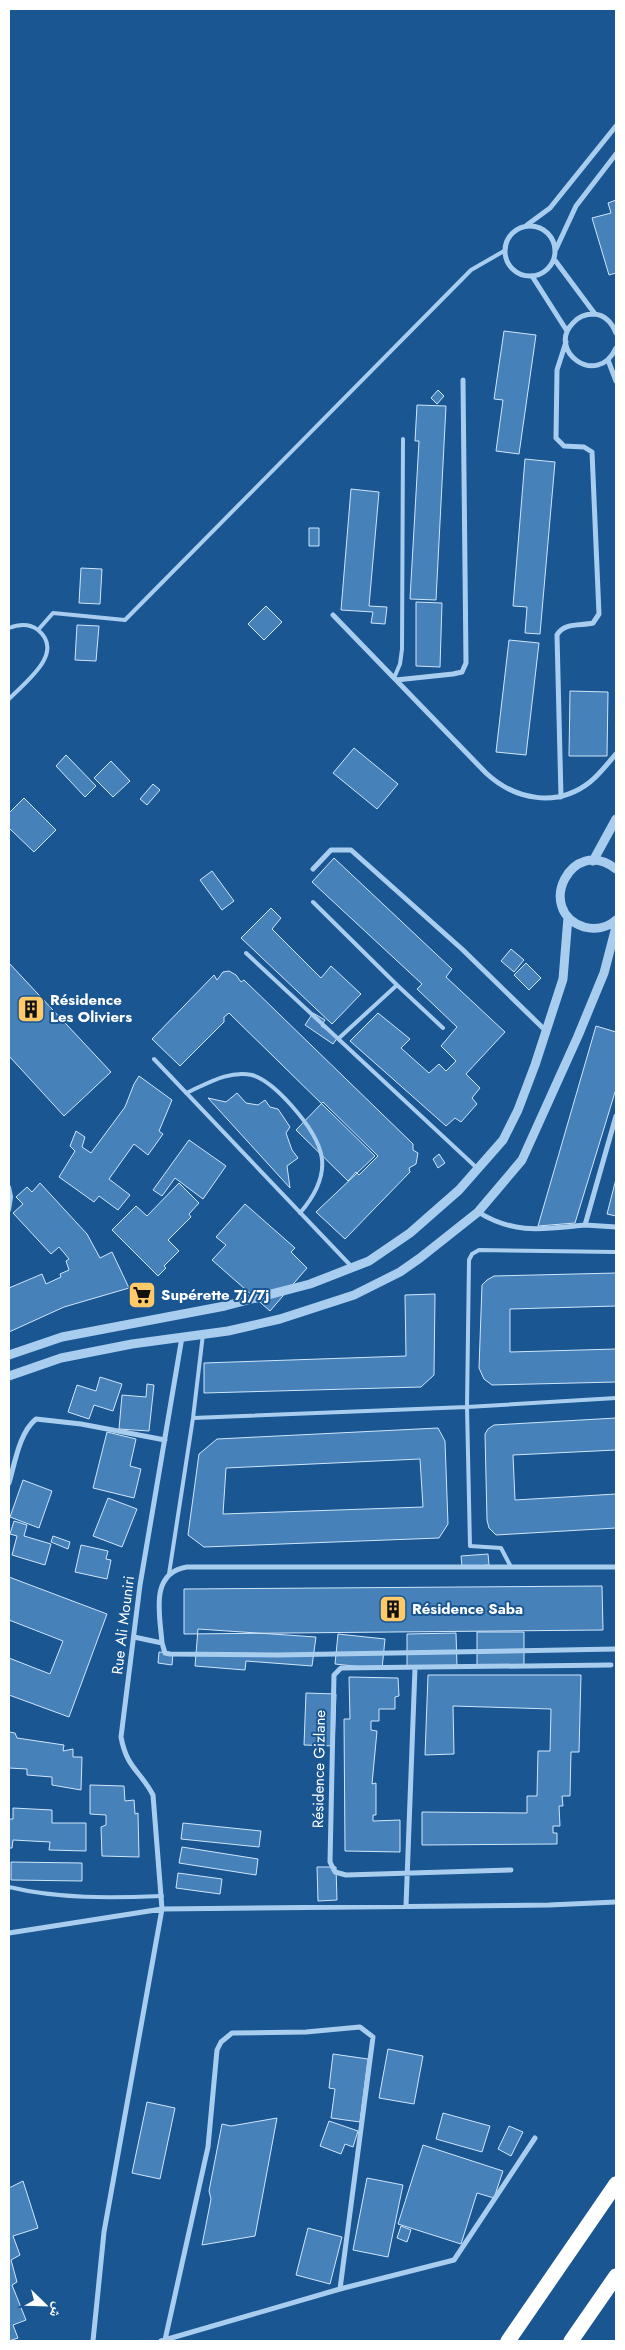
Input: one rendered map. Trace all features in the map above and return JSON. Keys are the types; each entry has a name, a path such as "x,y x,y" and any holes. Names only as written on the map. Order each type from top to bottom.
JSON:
{"highway":[{"path":"508,2341 616,2184"},
{"path":"571,2341 616,2276"}],"street":[{"path":"616,126 550,208 535,221 510,236 504,250 510,266 516,272 532,276 545,271 554,260 555,250 576,206 616,154"},
{"path":"526,226 533,226 546,231 551,236 555,250"},
{"path":"554,260 595,314 609,321 616,333"},
{"path":"532,276 567,331"},
{"path":"561,797 558,635 562,628 566,626 593,623 599,614 592,452 584,447 564,446 556,438 558,370 570,325 581,316 595,314"},
{"path":"566,342 572,357 578,362 593,366 608,360 615,354 616,348"},
{"path":"608,360 616,381"},
{"path":"395,679 454,674 462,672 466,663 463,380"},
{"path":"333,615 486,773 504,788 532,798 561,797 576,791 590,782 616,754"},
{"path":"593,860 616,819"},
{"path":"313,868 331,850 351,850 463,950 547,1032"},
{"path":"9,1355 62,1337 224,1306 310,1284 369,1261 410,1233 459,1190 478,1169 503,1140 518,1110 547,1032 563,979 568,917 560,900 563,881 575,866 593,860 616,869"},
{"path":"568,917 581,926 589,928 605,926 616,920"},
{"path":"9,1376 61,1358 280,1319 354,1295 400,1272 478,1212 522,1160 604,973 616,927"},
{"path":"585,1226 616,1116"},
{"path":"478,1212 511,1228 528,1230 585,1226 616,1227"},
{"name":"Rue Ali Mouniri","path":"93,2341 104,2232 162,1910 153,1795 148,1785 132,1768 124,1753 121,1737 140,1585 182,1337"},
{"path":"9,1483 22,1440 29,1425 36,1419 81,1424 165,1440"},
{"path":"616,1567 187,1567 176,1569 169,1574 159,1593 162,1643 165,1653 170,1654 277,1655 616,1649"},
{"path":"134,1637 162,1643"},
{"name":"Résidence Gizlane","path":"511,1870 346,1875 334,1872 330,1862 332,1681 340,1668 611,1665"},
{"path":"406,1906 415,1668"},
{"path":"9,1933 162,1910 549,1905 616,1902"},
{"path":"340,2289 373,2038 360,2027 306,2032 232,2033 221,2042 217,2050 208,2147 163,2340 340,2289 454,2260 535,2138"}],"lane":[{"path":"38,630 54,613 125,620 471,270 504,250"},
{"path":"395,679 402,649 403,439"},
{"path":"9,628 18,624 29,625 38,630 45,639 47,649 45,660 9,699"},
{"path":"313,902 396,985 443,1028"},
{"path":"246,953 478,1169"},
{"path":"338,1039 396,985"},
{"path":"154,1059 352,1267"},
{"path":"186,1092 230,1074 254,1076 280,1093 308,1124 322,1152 322,1176 312,1200 300,1213"},
{"path":"9,1187 11,1197 9,1210"},
{"path":"511,1567 501,1548 470,1546 467,1407 468,1267 472,1254 479,1250 616,1252"},
{"path":"169,1574 193,1418 203,1334"},
{"path":"193,1418 467,1407 616,1398"},
{"path":"9,1887 27,1892 100,1898 162,1896"}],"building":[{"path":"616,200 616,273 609,275 592,218 611,213 608,203"},
{"path":"504,331 536,335 519,454 496,451 503,400 494,399"},
{"path":"438,390 444,396 437,404 431,398"},
{"path":"417,405 446,406 436,600 410,599 419,441 415,441"},
{"path":"525,459 555,462 540,634 525,633 527,607 513,606"},
{"path":"351,489 379,492 369,606 387,607 385,624 371,623 373,612 341,610"},
{"path":"309,528 319,528 319,546 309,546"},
{"path":"81,568 102,569 100,604 79,603"},
{"path":"416,602 442,603 440,667 416,666"},
{"path":"266,606 282,622 264,640 248,624"},
{"path":"77,625 99,626 96,661 75,660"},
{"path":"509,640 539,643 526,755 496,752"},
{"path":"570,691 608,692 607,756 569,756"},
{"path":"354,748 398,784 377,809 333,773"},
{"path":"66,755 96,786 85,797 56,766"},
{"path":"111,761 130,781 113,797 94,778"},
{"path":"153,784 160,790 147,805 140,799"},
{"path":"24,798 56,830 34,852 9,828 9,813"},
{"path":"334,858 452,969 446,977 505,1032 466,1074 480,1088 472,1098 477,1104 461,1122 455,1118 446,1126 350,1041 378,1013 410,1039 401,1048 429,1073 439,1064 446,1071 456,1061 441,1046 457,1027 417,989 422,984 312,882"},
{"path":"212,871 234,901 222,910 200,880"},
{"path":"271,908 281,918 272,929 321,978 331,966 361,994 332,1024 241,938"},
{"path":"511,949 524,960 514,972 501,961"},
{"name":"Résidence Les Oliviers","path":"9,963 111,1072 64,1116 9,1056"},
{"path":"526,963 541,978 529,990 514,975"},
{"path":"229,971 236,975 241,982 244,980 413,1144 413,1150 418,1153 416,1164 409,1168 410,1172 345,1239 316,1212 375,1156 229,1013 224,1017 224,1022 180,1066 152,1039 214,975 217,980 223,972"},
{"path":"313,1013 325,1020 321,1026 338,1037 333,1044 305,1025"},
{"path":"596,1026 616,1032 616,1089 575,1223 538,1226"},
{"path":"139,1076 172,1100 159,1131 163,1134 148,1155 134,1144 109,1179 130,1195 118,1210 99,1196 94,1202 59,1177 75,1151 70,1146 76,1131 85,1137 82,1147 91,1153 125,1107"},
{"path":"237,1093 246,1103 258,1105 265,1100 270,1107 278,1109 290,1127 286,1133 292,1150 298,1158 287,1166 290,1188 208,1098 226,1102"},
{"path":"323,1102 378,1156 359,1175 356,1172 348,1181 296,1130"},
{"path":"189,1140 226,1166 203,1199 175,1178 162,1196 153,1190"},
{"path":"439,1154 445,1163 438,1168 433,1159"},
{"path":"616,1179 616,1216 607,1214"},
{"path":"40,1183 87,1234 100,1258 112,1252 129,1288 64,1307 9,1332 9,1288 42,1274 46,1284 61,1277 60,1274 69,1270 66,1261 69,1259 59,1247 51,1254 13,1213 23,1204 16,1197 27,1187 32,1192"},
{"path":"179,1183 199,1203 189,1214 191,1217 168,1240 179,1251 164,1266 166,1268 158,1276 112,1230 136,1206 147,1216"},
{"path":"245,1204 295,1248 291,1252 307,1268 270,1311 212,1260 226,1245 216,1237"},
{"path":"616,1273 616,1306 510,1309 510,1352 616,1349 616,1382 492,1385 484,1379 479,1368 482,1285 487,1280 494,1276"},
{"path":"435,1294 434,1375 421,1387 204,1393 204,1363 406,1356 405,1295"},
{"path":"100,1377 122,1384 113,1411 94,1405 89,1419 68,1412 77,1385 96,1391"},
{"path":"147,1384 154,1385 149,1431 119,1429 122,1395 146,1397"},
{"path":"616,1418 616,1450 513,1455 515,1500 616,1494 616,1528 496,1535 489,1528 487,1520 485,1434 488,1429 494,1425"},
{"path":"438,1428 445,1441 448,1524 439,1538 204,1547 188,1535 199,1454 217,1439","holes":["420,1459 423,1507 223,1514 226,1468"]},
{"path":"107,1432 136,1439 130,1466 141,1469 134,1498 93,1488"},
{"path":"23,1480 52,1491 39,1528 10,1517"},
{"path":"108,1498 137,1509 122,1547 93,1536"},
{"path":"14,1521 27,1525 24,1536 51,1544 45,1565 12,1555 17,1536 10,1534"},
{"path":"53,1536 70,1542 68,1549 51,1542"},
{"path":"81,1545 108,1551 106,1559 111,1560 107,1579 75,1572"},
{"path":"488,1554 489,1565 462,1567 461,1556"},
{"path":"9,1577 107,1614 69,1717 9,1695 9,1658 50,1674 63,1641 9,1620"},
{"name":"Résidence Saba","path":"602,1586 603,1630 184,1634 184,1589"},
{"path":"198,1629 316,1637 312,1666 246,1661 245,1670 195,1666"},
{"path":"477,1632 524,1632 524,1667 477,1667"},
{"path":"456,1633 457,1666 407,1667 407,1634"},
{"path":"338,1634 385,1639 382,1669 335,1664"},
{"path":"159,1652 173,1653 172,1665 158,1663"},
{"path":"428,1675 581,1675 579,1752 571,1752 570,1796 562,1796 563,1806 559,1806 560,1826 553,1826 553,1833 557,1833 557,1844 422,1845 422,1812 527,1813 527,1796 537,1796 538,1751 550,1751 551,1709 453,1706 454,1754 425,1755"},
{"path":"349,1677 398,1678 399,1696 395,1697 395,1709 379,1709 379,1721 371,1721 371,1730 377,1731 372,1784 376,1783 376,1815 373,1815 373,1821 400,1820 400,1852 345,1851 344,1719 350,1719"},
{"path":"306,1693 336,1694 334,1746 304,1745"},
{"path":"9,1732 15,1733 17,1738 64,1745 63,1751 73,1749 73,1757 82,1757 81,1790 52,1785 52,1777 27,1775 27,1769 9,1768"},
{"path":"90,1785 124,1786 125,1801 134,1800 135,1814 138,1813 139,1857 102,1856 101,1827 106,1825 106,1815 90,1814"},
{"path":"13,1808 52,1810 52,1823 86,1823 86,1851 49,1850 50,1842 13,1840 12,1848 9,1848 9,1819 13,1819"},
{"path":"183,1823 261,1831 259,1847 181,1839"},
{"path":"182,1847 258,1859 256,1875 179,1863"},
{"path":"11,1862 82,1863 82,1881 11,1880"},
{"path":"317,1867 336,1867 337,1900 318,1901"},
{"path":"178,1873 222,1879 220,1894 176,1888"},
{"path":"388,2049 423,2056 414,2104 379,2098"},
{"path":"333,2054 368,2059 360,2122 331,2118 335,2089 329,2088"},
{"path":"147,2102 175,2108 160,2179 132,2173"},
{"path":"443,2113 490,2126 482,2152 436,2139"},
{"path":"277,2118 255,2236 202,2245 211,2199 209,2191 222,2124 231,2126"},
{"path":"329,2121 358,2131 353,2147 345,2144 341,2154 320,2146"},
{"path":"509,2126 523,2132 511,2156 498,2149"},
{"path":"423,2145 503,2171 494,2198 477,2193 461,2244 398,2224"},
{"path":"367,2178 403,2185 388,2257 353,2250"},
{"path":"23,2181 38,2228 13,2236 20,2255 11,2260 17,2282 12,2285 26,2320 13,2325 18,2338 9,2341 9,2188"},
{"path":"401,2226 411,2230 407,2242 397,2238"},
{"path":"308,2228 342,2237 330,2284 296,2275"}],"place":[{"name":"Résidence Les Oliviers","path":"31,1009"},
{"name":"Supérette 7j/7j","path":"142,1295"},
{"name":"Résidence Saba","path":"393,1609"}]}
